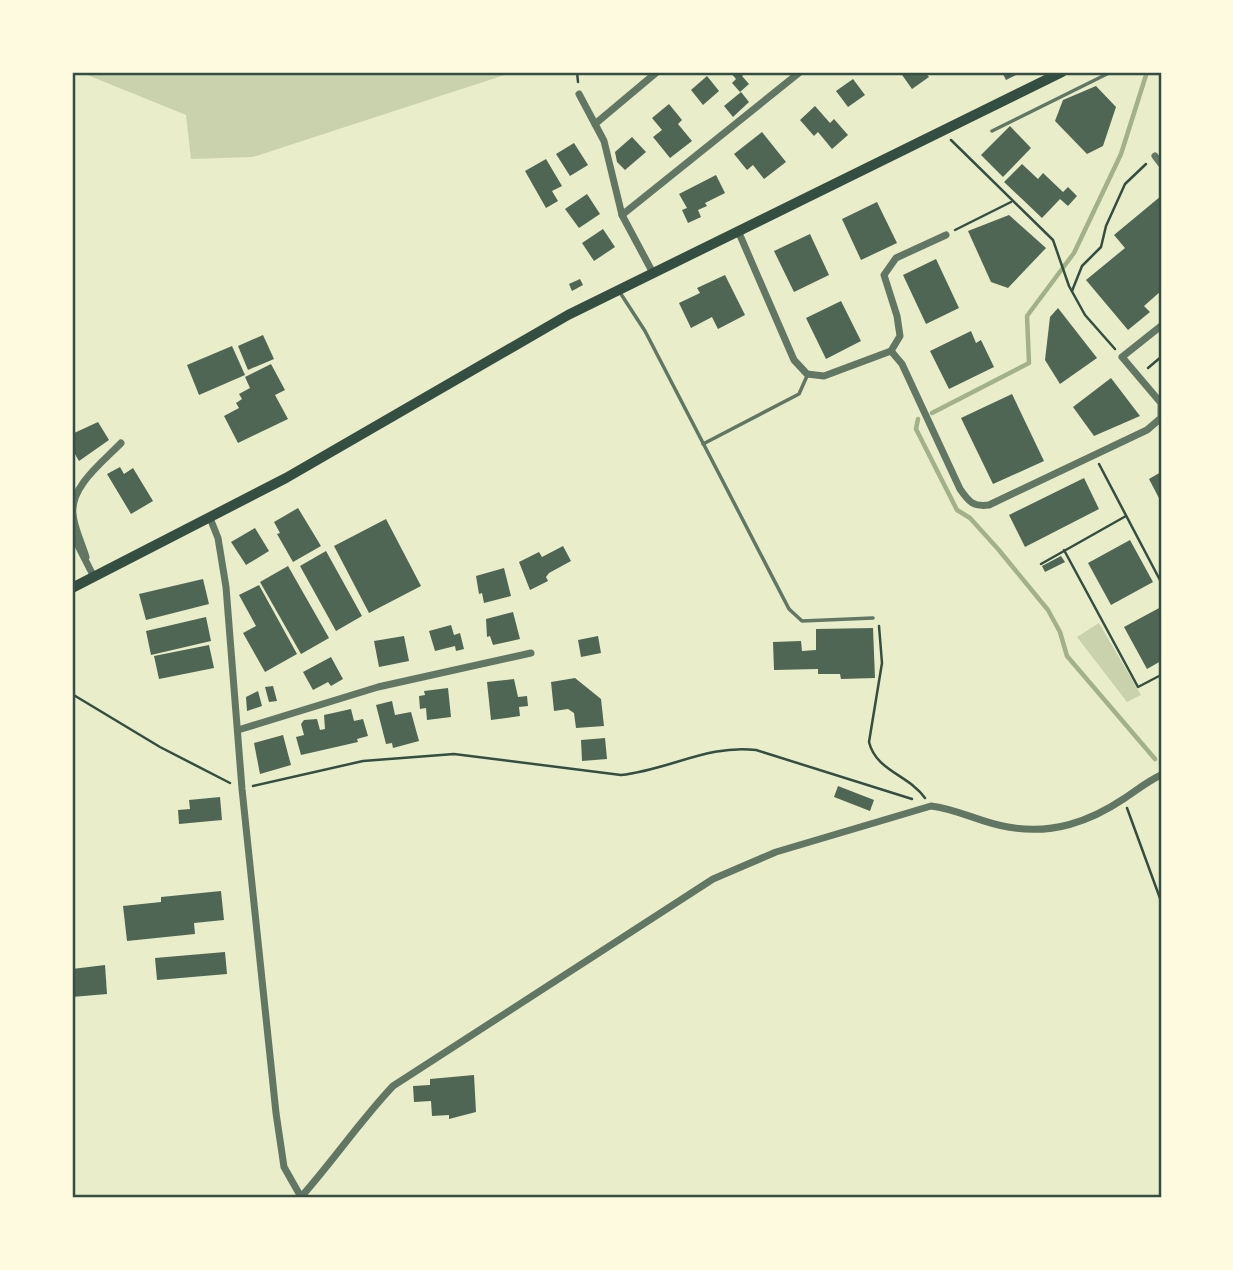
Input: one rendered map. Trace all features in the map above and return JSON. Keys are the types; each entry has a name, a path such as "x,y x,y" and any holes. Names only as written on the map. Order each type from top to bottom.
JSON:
{"main road":[{"path":"72,588 210,518 618,289 944,133 1062,72"}],"street":[{"path":"595,124 657,72"},
{"path":"622,215 723,137 800,72"},
{"path":"579,94 604,141 622,215 653,273"},
{"path":"1155,156 1161,164"},
{"path":"739,233 794,360 807,374 824,376 891,351 900,336 897,316 884,275 896,258 946,235"},
{"path":"891,351 902,365 960,489 969,502 978,506 1007,498 1147,430 1161,418 1161,403 1122,357 1161,326"},
{"path":"94,577 72,513 75,498 85,481 121,443"},
{"path":"210,518 218,538 226,587 242,789 276,1113 284,1167 301,1197 366,1115 393,1086 713,879 776,852 931,806 955,809 1007,827 1048,830 1079,823 1161,775"},
{"path":"72,534 86,557"},
{"path":"238,730 378,687 531,653"}],"lane":[{"path":"992,131 1111,72"},
{"path":"618,289 645,331 789,609 802,621 873,618"},
{"path":"703,444 799,394 807,374"}],"path":[{"path":"944,133 1053,240 1069,286 1085,315 1122,357"},
{"path":"1072,291 1082,266 1101,247 1106,226 1125,184 1155,156"},
{"path":"946,235 1013,201"},
{"path":"1140,375 1161,357"},
{"path":"1094,455 1161,582"},
{"path":"1041,564 1125,516"},
{"path":"1064,550 1138,687 1161,675"},
{"path":"873,618 881,629 882,663 869,742 871,753 877,762 918,787 931,806"},
{"path":"72,694 160,747 242,789 363,761 423,755 490,757 621,775 644,773 715,749 733,747 756,750 861,781 931,806"},
{"path":"1123,799 1161,901"}],"green space":[{"path":"80,72 514,72 253,157 191,159 186,115"},
{"path":"1099,623 1141,695 1127,702 1077,637"}],"building":[{"path":"730,72 747,72 742,76 749,84 740,92 732,83 736,79"},
{"path":"900,72 925,72 929,77 912,89"},
{"path":"1002,72 1022,72 1006,80"},
{"path":"707,76 719,91 703,105 691,90"},
{"path":"853,79 865,95 848,107 836,91"},
{"path":"1096,86 1116,107 1103,146 1087,154 1055,121 1063,100"},
{"path":"741,92 749,102 733,117 724,106"},
{"path":"669,104 682,120 678,124 692,141 670,158 653,137 662,130 652,118"},
{"path":"815,106 830,123 834,119 848,135 832,149 818,132 814,136 800,120"},
{"path":"1010,126 1031,148 1003,177 981,155"},
{"path":"762,132 786,162 764,179 753,165 747,170 734,154"},
{"path":"632,137 646,152 625,170 617,162 615,152"},
{"path":"574,143 588,165 570,176 556,154"},
{"path":"546,159 562,186 552,191 558,201 546,208 525,171"},
{"path":"1022,164 1038,179 1043,173 1063,192 1068,187 1077,196 1068,206 1060,199 1042,218 1004,182"},
{"path":"716,175 725,193 705,203 707,206 698,210 701,217 688,223 682,210 687,208 679,194"},
{"path":"587,194 600,214 579,228 565,209"},
{"path":"1161,196 1161,291 1144,306 1150,312 1128,330 1086,280 1125,248 1114,235"},
{"path":"877,202 897,243 861,260 842,219"},
{"path":"1009,215 1046,248 1008,288 991,282 968,231"},
{"path":"603,229 615,247 594,261 582,243"},
{"path":"810,234 829,275 794,292 774,251"},
{"path":"936,259 959,308 926,324 903,275"},
{"path":"725,275 745,315 718,329 712,317 691,328 679,303 700,293 697,288"},
{"path":"580,279 583,285 572,291 569,284"},
{"path":"841,301 861,341 826,359 806,318"},
{"path":"1058,308 1097,358 1060,384 1045,360 1050,317"},
{"path":"971,331 976,343 981,340 994,367 949,389 930,351"},
{"path":"263,335 274,359 248,370 238,346"},
{"path":"232,346 245,375 199,395 187,365"},
{"path":"271,364 285,390 275,395 288,419 238,443 224,416 239,408 236,403 242,399 239,394 250,388 245,377"},
{"path":"1111,378 1140,416 1094,436 1073,407"},
{"path":"1012,394 1044,461 993,484 961,418"},
{"path":"98,422 109,440 79,461 72,449 72,434"},
{"path":"120,467 124,474 133,468 153,501 131,514 107,474"},
{"path":"1161,472 1161,502 1149,479"},
{"path":"1084,478 1099,509 1025,547 1009,515"},
{"path":"298,508 321,546 293,562 277,534 280,533 274,522"},
{"path":"386,519 421,586 369,613 334,546"},
{"path":"255,528 269,551 246,565 231,542"},
{"path":"1130,540 1153,582 1111,605 1088,563"},
{"path":"563,546 571,561 549,573 546,577 548,581 530,590 519,562 539,552 542,557"},
{"path":"326,551 362,616 336,631 300,566"},
{"path":"1061,556 1065,562 1045,572 1042,566"},
{"path":"288,566 329,638 301,654 260,582"},
{"path":"504,568 511,596 484,603 482,593 479,594 476,576"},
{"path":"203,579 209,604 146,620 139,594"},
{"path":"259,585 297,654 265,672 243,633 256,626 239,595"},
{"path":"1161,607 1161,661 1147,669 1124,627"},
{"path":"513,612 520,639 493,645 490,636 487,637 486,619"},
{"path":"206,617 211,641 151,655 146,631"},
{"path":"451,625 454,635 460,633 464,649 456,651 455,646 435,651 429,631"},
{"path":"873,628 875,678 841,679 840,674 818,674 818,669 774,670 773,642 801,641 802,651 816,650 816,629"},
{"path":"404,636 409,661 379,667 374,641"},
{"path":"598,636 601,653 581,657 578,640"},
{"path":"209,645 214,668 159,679 154,656"},
{"path":"331,657 343,679 331,686 328,682 313,690 303,672"},
{"path":"575,678 601,699 604,726 576,728 574,713 568,709 554,711 551,682"},
{"path":"514,679 518,697 527,696 528,706 519,707 520,716 491,720 487,682"},
{"path":"273,686 277,701 269,702 265,687"},
{"path":"448,688 451,717 427,720 426,708 420,709 419,696 425,695 424,691"},
{"path":"258,691 262,706 247,711 246,697"},
{"path":"392,701 395,715 411,712 419,741 393,748 392,743 386,744 376,705"},
{"path":"351,709 354,721 363,719 368,736 357,739 358,742 301,755 296,737 304,735 301,724 304,720 317,719 320,730 325,729 324,715"},
{"path":"283,735 291,765 260,774 254,743"},
{"path":"605,738 607,759 582,761 581,740"},
{"path":"838,786 874,800 870,811 834,797"},
{"path":"220,797 222,820 179,824 178,810 190,809 189,800"},
{"path":"221,891 224,920 194,923 195,934 127,941 123,906 161,902 161,897"},
{"path":"225,952 227,974 157,980 155,958"},
{"path":"105,965 107,994 72,997 72,969"},
{"path":"474,1075 476,1112 449,1119 449,1115 432,1116 431,1101 414,1102 413,1086 430,1085 430,1079"}],"waterway":[{"path":"932,413 1029,363 1027,316 1074,253 1121,154 1147,72"},
{"path":"918,419 916,429 957,510 970,518 1048,610 1060,632 1067,656 1155,759"}]}
